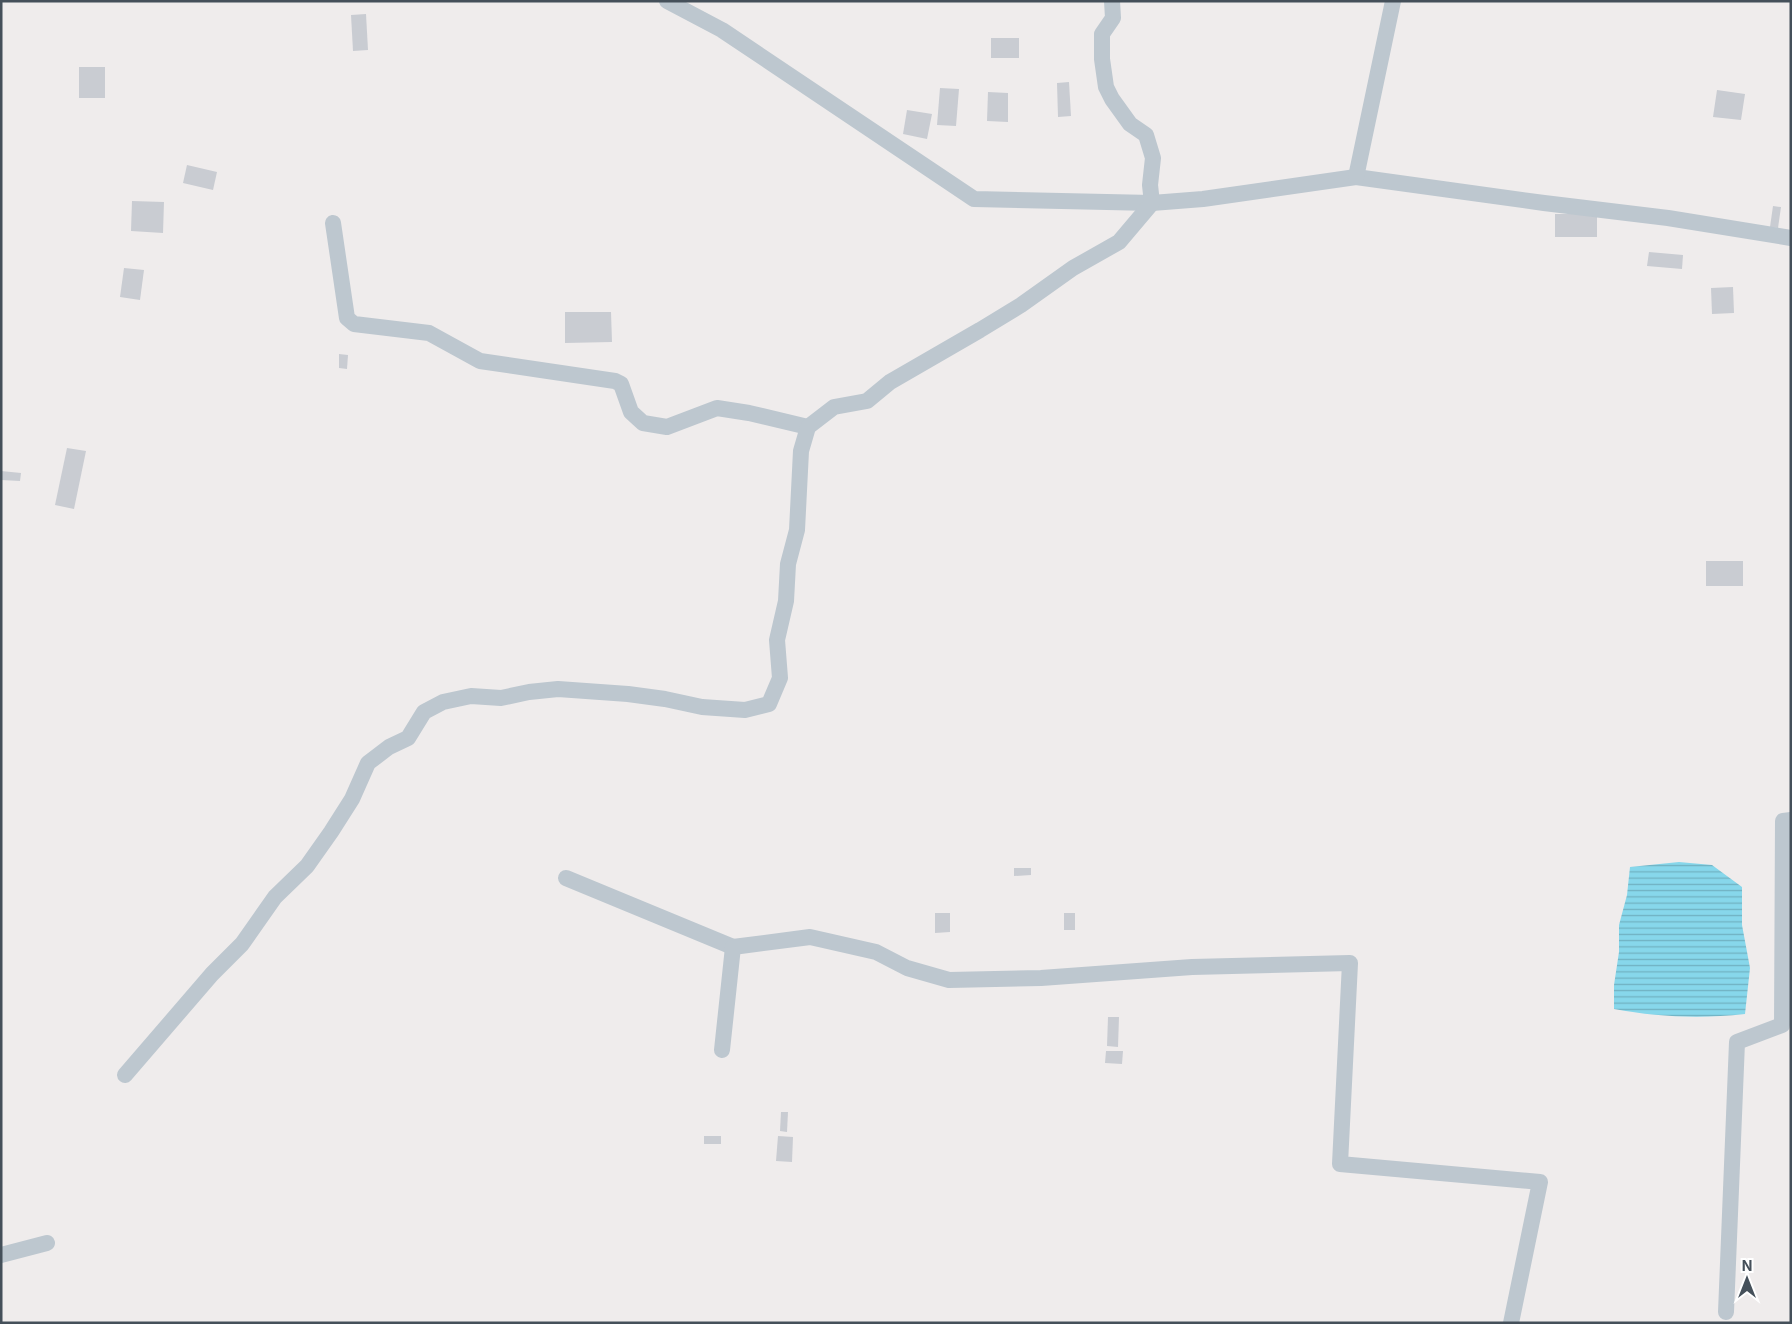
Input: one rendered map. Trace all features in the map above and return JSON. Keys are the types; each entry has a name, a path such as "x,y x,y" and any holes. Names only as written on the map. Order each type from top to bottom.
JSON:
{"street":[{"path":"667,1 722,30 974,199 1152,203 1203,199 1356,177 1668,218 1791,238"},
{"path":"124,1075 212,974 242,944 275,898 306,866 352,800 368,763 389,747 408,738 424,712 443,702 471,696 501,698 529,692 558,689 628,694 702,707 745,710 769,704 780,678 777,640 786,601 788,564 797,530 802,452 808,427 834,407 867,401 890,382 1021,305 1073,268 1118,242 1152,203 1150,185 1153,158 1146,135 1130,124 1106,87 1102,59 1102,34 1113,18 1112,1"},
{"path":"1356,177 1393,1"},
{"path":"332,223 347,318 354,324 429,333 480,361 615,381 621,384 631,412 644,423 667,427 717,408 750,413 808,427"},
{"path":"1726,1312 1737,1042 1782,1025 1783,821 1791,820"},
{"path":"566,878 733,946 810,937 876,952 907,968 949,980 1040,978 1192,967 1350,963 1340,1164 1540,1182 1511,1323"},
{"path":"722,1050 733,946"},
{"path":"1,1255 46,1243"}],"water":[{"path":"1679,862 1712,865 1742,887 1742,925 1750,968 1745,1014 1679,1016 1646,1014 1614,1009 1614,985 1619,952 1619,925 1627,895 1630,867"}],"building":[{"path":"366,14 368,50 353,51 351,15"},
{"path":"991,38 1019,38 1019,58 991,58"},
{"path":"79,67 105,67 105,98 79,98"},
{"path":"1069,82 1071,116 1058,117 1057,83"},
{"path":"940,88 959,89 956,126 937,125"},
{"path":"1717,90 1745,94 1741,120 1713,117"},
{"path":"988,92 1008,93 1008,122 987,121"},
{"path":"907,110 932,114 927,139 903,134"},
{"path":"187,165 217,172 213,190 183,183"},
{"path":"132,201 164,202 163,233 131,231"},
{"path":"1773,206 1781,207 1778,228 1770,227"},
{"path":"1555,214 1597,214 1597,237 1555,237"},
{"path":"1649,252 1683,255 1682,269 1647,266"},
{"path":"124,268 144,270 140,300 120,297"},
{"path":"1733,287 1734,313 1712,314 1711,288"},
{"path":"565,312 611,312 612,342 565,343"},
{"path":"339,354 348,355 347,369 339,368"},
{"path":"67,448 86,451 74,509 55,505"},
{"path":"1,471 21,473 20,481 1,480"},
{"path":"1706,561 1743,561 1743,586 1706,586"},
{"path":"1014,868 1031,868 1031,875 1014,876"},
{"path":"935,913 950,913 950,932 935,933"},
{"path":"1064,913 1075,913 1075,930 1064,930"},
{"path":"1108,1017 1119,1017 1118,1047 1107,1046"},
{"path":"1106,1051 1123,1051 1122,1064 1105,1063"},
{"path":"781,1112 788,1112 787,1132 780,1131"},
{"path":"704,1136 721,1136 721,1144 704,1144"},
{"path":"778,1136 793,1137 792,1162 776,1161"}]}
